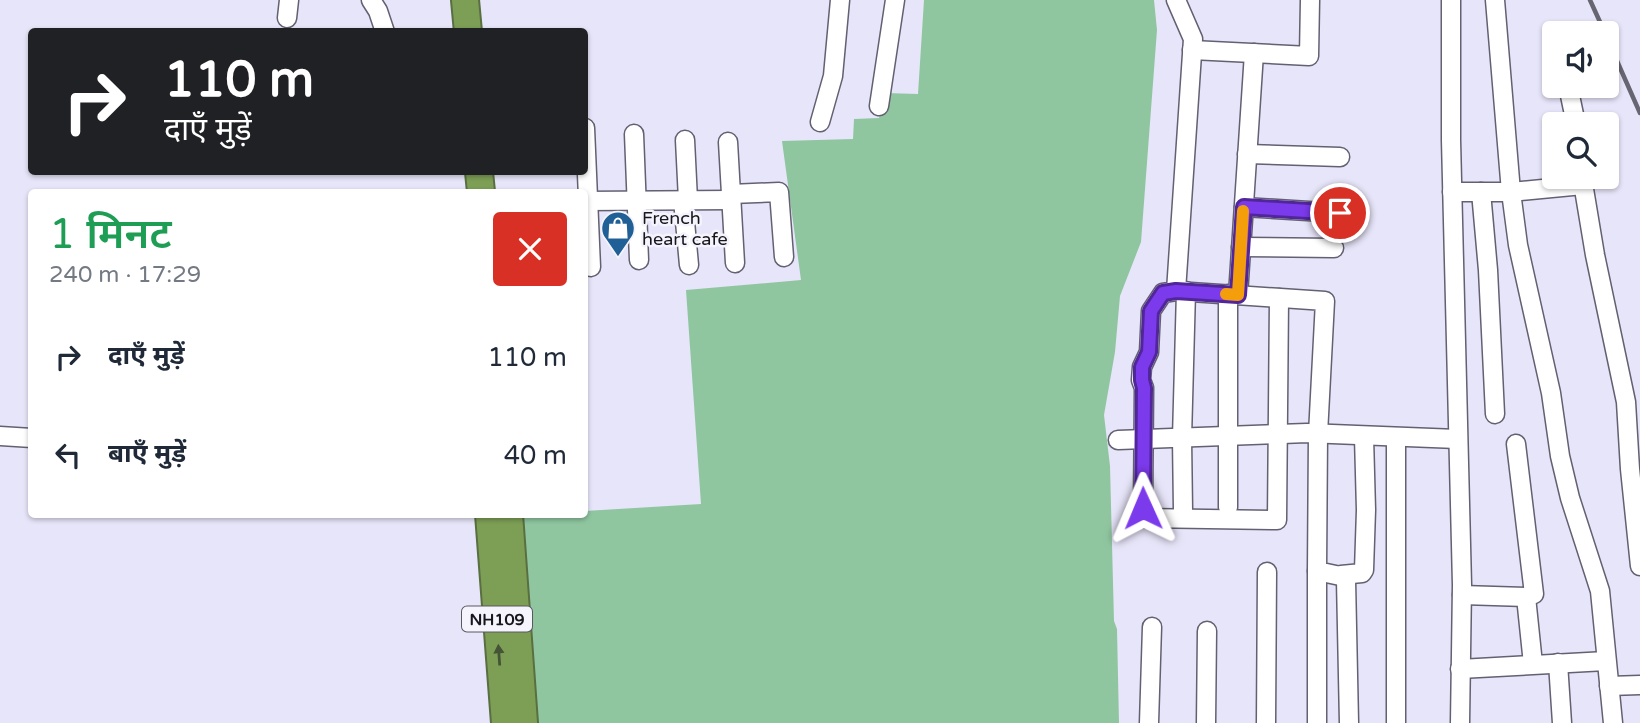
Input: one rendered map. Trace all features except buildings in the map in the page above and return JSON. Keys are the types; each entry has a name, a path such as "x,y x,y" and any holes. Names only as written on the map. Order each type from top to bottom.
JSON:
{"highway":[{"path":"465,0 468,28"},
{"name":"NH109","path":"489,518 505,723"},
{"name":"NH109","path":"509,518 524,723"}],"street":[{"path":"371,0 384,28"},
{"path":"820,122 833,76 840,0"},
{"path":"879,106 895,0"},
{"path":"1176,0 1193,39 1181,291 1183,511"},
{"path":"1192,50 1309,56 1310,0"},
{"path":"1451,0 1452,192 1462,595 1460,723"},
{"path":"1495,0 1518,245 1550,393 1560,456 1570,498 1600,590 1613,723"},
{"path":"1228,507 1233,295 1241,247 1254,53"},
{"path":"634,134 639,261"},
{"path":"685,140 689,265"},
{"path":"728,142 735,264"},
{"path":"1247,154 1340,157"},
{"path":"1452,192 1511,192 1542,187"},
{"path":"1584,189 1595,255 1626,402 1640,566"},
{"path":"588,201 686,200 779,192 784,257"},
{"path":"1480,192 1488,270 1495,414"},
{"path":"1244,207 1340,213"},
{"path":"588,227 591,267"},
{"path":"1241,247 1334,248"},
{"path":"1279,298 1277,520 1143,512 1142,367 1149,352 1151,311 1163,293 1181,291 1325,301 1318,434 1318,723"},
{"path":"1118,440 1279,434 1457,439"},
{"path":"0,436 28,438"},
{"path":"1317,571 1341,575 1362,573 1364,570 1364,437"},
{"path":"1396,438 1396,723"},
{"path":"1462,595 1527,597 1534,592 1516,444"},
{"path":"1266,723 1267,572"},
{"path":"1341,575 1345,576 1346,580 1349,723"},
{"path":"1527,597 1533,664"},
{"path":"1149,723 1152,627"},
{"path":"1206,723 1207,631"},
{"path":"1460,669 1606,661"},
{"path":"1558,663 1562,723"},
{"path":"1609,686 1640,685"}],"green space":[{"path":"924,0 1154,0 1157,30 1141,242 1120,296 1115,352 1104,415 1110,466 1119,723 533,723 516,518 588,518 588,511 701,504 686,290 801,280 782,141 853,139 854,119 879,118 885,93 918,94"}],"railway":[{"path":"1590,0 1600,21"},
{"path":"1619,65 1640,113"}],"slow traffic":[{"path":"1226,294 1238,295 1243,211"}],"place":[{"name":"French heart cafe","path":"618,258"}],"route":[{"path":"1143,508 1142,367 1149,352 1151,311 1163,293 1176,291 1238,295 1244,207 1340,213"}]}
